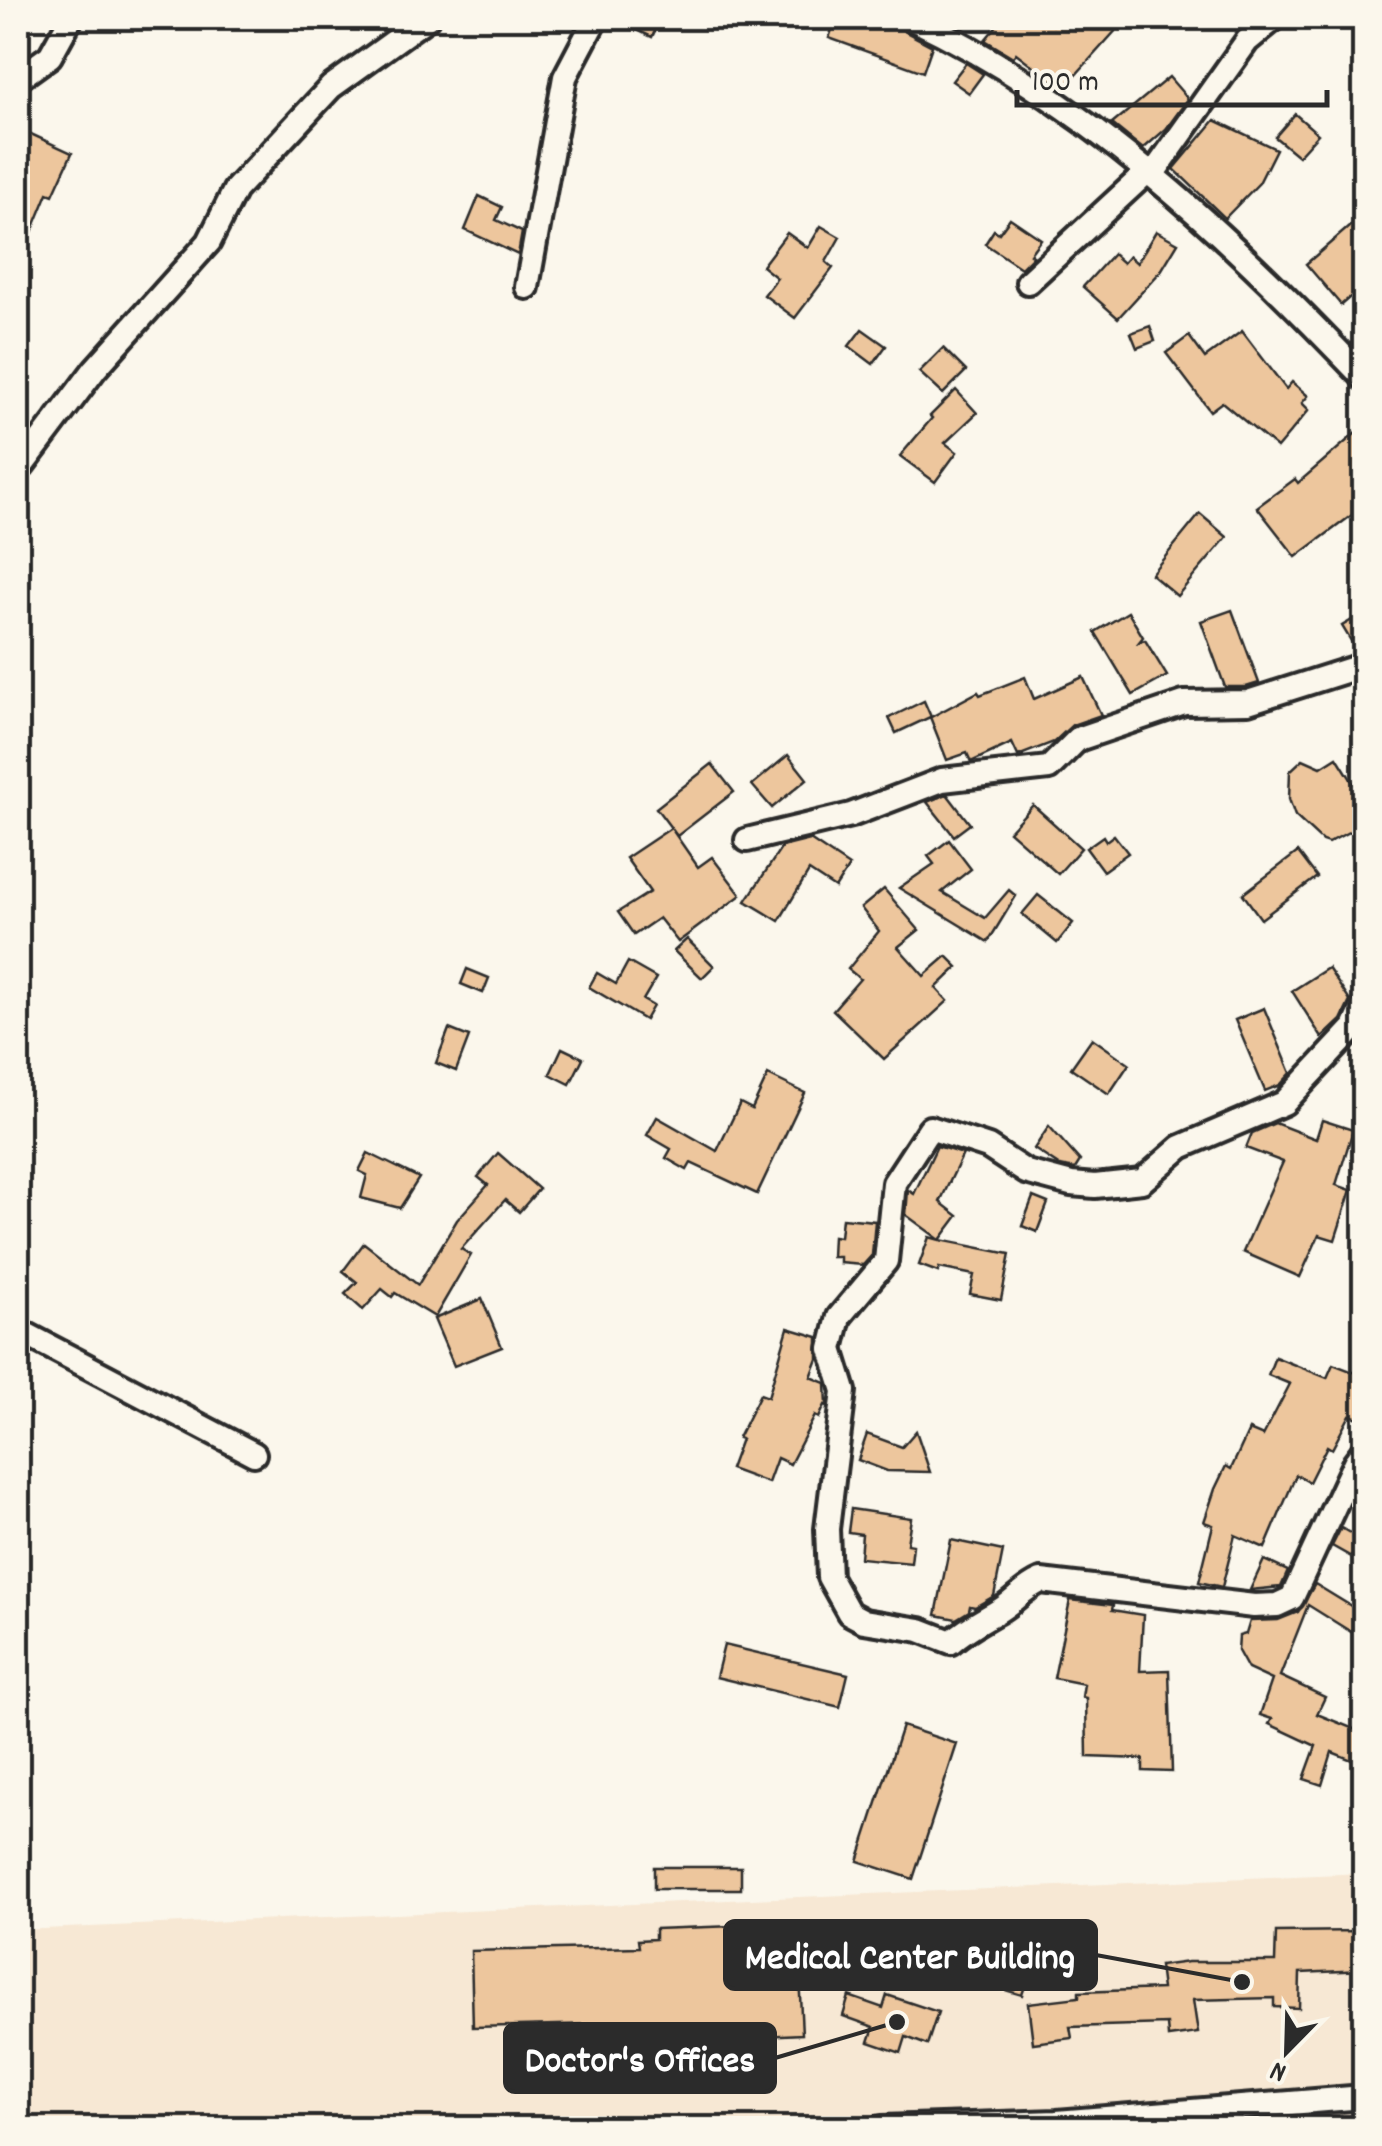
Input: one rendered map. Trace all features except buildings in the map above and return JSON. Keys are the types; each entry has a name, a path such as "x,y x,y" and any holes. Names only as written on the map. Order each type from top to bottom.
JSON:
{"street":[{"path":"18,79 50,56 71,18"},
{"path":"18,471 95,369 209,242 235,190 331,88 428,18"},
{"path":"527,287 565,78 596,18"},
{"path":"910,18 940,32 1090,124 1152,174 1254,268 1364,378"},
{"path":"1152,174 1246,41 1276,18"},
{"path":"1028,282 1147,172 1152,174"},
{"path":"748,840 851,814 942,780 1050,768 1078,739 1184,703 1248,702 1364,665"},
{"path":"1364,1006 1354,1028 1284,1102 1181,1147 1142,1181 1095,1186 1071,1184 1026,1172 988,1148 930,1128 894,1183 886,1260 839,1317 831,1350 844,1391 827,1529 828,1577 849,1614 864,1622 920,1630 951,1642 976,1621 1002,1609 1026,1587 1041,1581 1254,1606 1276,1605 1292,1598 1364,1450"},
{"path":"18,1330 254,1454"},
{"path":"882,2128 1056,2122 1364,2097"}],"shaded area":[{"path":"1364,1873 1364,2128 18,2128 18,1930"}],"place":[{"name":"Medical Center Building","path":"1242,1982"},
{"name":"Doctor's Offices","path":"897,2022"}]}
